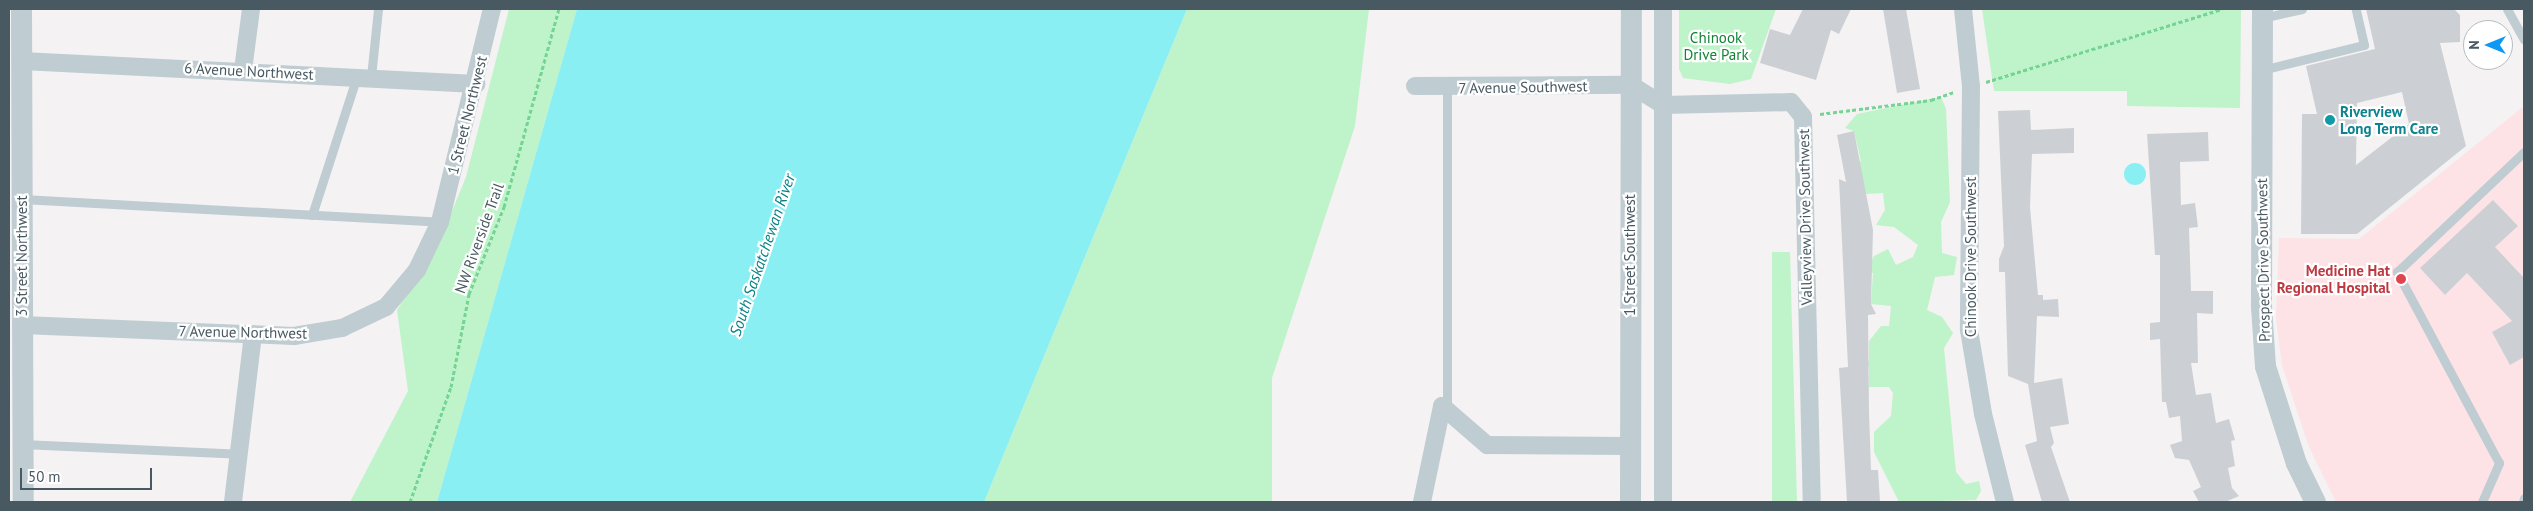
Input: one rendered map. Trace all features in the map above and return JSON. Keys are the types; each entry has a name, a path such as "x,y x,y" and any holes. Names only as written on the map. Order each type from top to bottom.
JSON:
{"street":[{"name":"3 Street Northwest","path":"22,9 23,502"},
{"path":"243,70 252,9"},
{"name":"1 Street Northwest","path":"440,222 476,84 492,9"},
{"name":"1 Street Southwest","path":"1630,502 1631,9"},
{"path":"1663,9 1663,502"},
{"name":"Chinook Drive Southwest","path":"1963,9 1971,87 1969,330 1983,414 2006,502"},
{"name":"Prospect Drive Southwest","path":"2262,13 2260,306 2265,366 2296,462 2315,502"},
{"name":"6 Avenue Northwest","path":"22,61 364,76 476,84"},
{"path":"1631,85 1663,105"},
{"name":"7 Avenue Southwest","path":"1414,86 1447,88 1631,85"},
{"name":"Valleyview Drive Southwest","path":"1663,105 1791,102 1802,117 1812,502"},
{"name":"7 Avenue Northwest","path":"22,324 253,334 319,334 366,319 403,290 440,222"},
{"path":"233,502 253,334"},
{"path":"1422,502 1442,406 1487,445 1630,446"}],"lane":[{"path":"312,215 364,76 378,9"},
{"path":"2262,13 2302,9"},
{"path":"2262,70 2364,45 2356,9"},
{"path":"2508,9 2524,40"},
{"path":"1447,88 1447,411"},
{"path":"2482,502 2499,463 2397,272 2524,152"},
{"path":"22,199 440,222"},
{"path":"22,444 239,454"},
{"path":"2523,502 2524,498"}],"path":[{"name":"NW Riverside Trail","path":"410,502 451,387 469,294 504,207 560,9"},
{"path":"1802,117 1931,100 2222,9"}],"shaded area":[{"name":"Medicine Hat Regional Hospital","path":"2524,106 2524,502 2336,502 2309,447 2282,365 2276,318 2279,238 2359,239"}],"green space":[{"path":"509,9 577,9 437,502 350,502 408,391 397,310 436,250 466,177"},
{"path":"1187,9 1369,9 1355,126 1272,378 1272,502 984,502"},
{"name":"Chinook Drive Park","path":"1679,9 1776,9 1751,79 1730,84 1683,78 1679,69"},
{"path":"1982,9 2241,9 2240,108 2127,106 2127,91 1994,91"},
{"path":"1941,97 1946,109 1950,202 1941,222 1942,253 1957,257 1954,275 1935,277 1927,310 1942,317 1953,333 1944,348 1956,472 1966,484 1979,481 1981,491 1976,500 1899,502 1874,452 1874,432 1891,416 1893,393 1889,387 1869,387 1869,366 1862,366 1869,361 1869,341 1881,326 1889,326 1891,306 1871,304 1873,273 1866,272 1874,256 1888,249 1896,265 1913,257 1918,245 1894,227 1876,225 1885,210 1883,193 1866,194 1845,165 1861,161 1854,131 1845,128 1857,114"},
{"path":"1772,252 1790,252 1797,502 1772,502"}],"water":[{"name":"South Saskatchewan River","path":"577,9 1187,9 984,502 437,502"},
{"path":"2135,163 2143,166 2146,174 2143,182 2135,185 2127,182 2124,174 2127,166"}],"building":[{"path":"1803,9 1851,9 1839,34 1831,30 1816,80 1760,63 1770,29 1790,35"},
{"path":"1883,9 1906,9 1920,89 1897,93"},
{"name":"Riverview Long Term Care","path":"2366,9 2454,9 2460,15 2460,42 2440,43 2466,146 2357,234 2301,234 2302,114 2317,114 2306,66 2375,49","holes":["2402,92 2409,124 2356,165 2357,103"]},
{"path":"2030,110 2031,130 2074,128 2074,153 2032,154 2030,207 2038,295 2043,295 2043,300 2058,299 2059,317 2037,316 2034,383 2062,378 2069,424 2050,427 2054,443 2051,447 2070,502 2042,502 2025,445 2037,441 2028,384 2008,376 2005,272 1999,272 1999,259 2004,246 1998,111"},
{"path":"1854,131 1873,230 1871,304 1876,314 1868,315 1869,412 1871,470 1878,470 1880,502 1847,502 1839,368 1848,367 1839,179 1846,182 1837,135"},
{"path":"2208,132 2209,161 2180,162 2181,205 2195,203 2198,227 2189,228 2191,291 2213,291 2213,314 2197,313 2198,363 2191,363 2196,395 2211,393 2216,423 2229,419 2235,440 2231,441 2235,466 2228,468 2232,488 2239,496 2225,502 2199,502 2193,491 2201,487 2189,460 2175,458 2170,445 2182,441 2180,416 2169,418 2166,402 2162,402 2160,339 2150,340 2150,323 2160,322 2160,255 2155,255 2147,134"},
{"path":"2493,200 2518,226 2495,247 2524,278 2524,357 2510,365 2492,332 2512,321 2467,273 2445,295 2420,268"}],"place":[{"name":"Riverview Long Term Care","path":"2330,120"},
{"name":"Medicine Hat Regional Hospital","path":"2401,279"}]}
